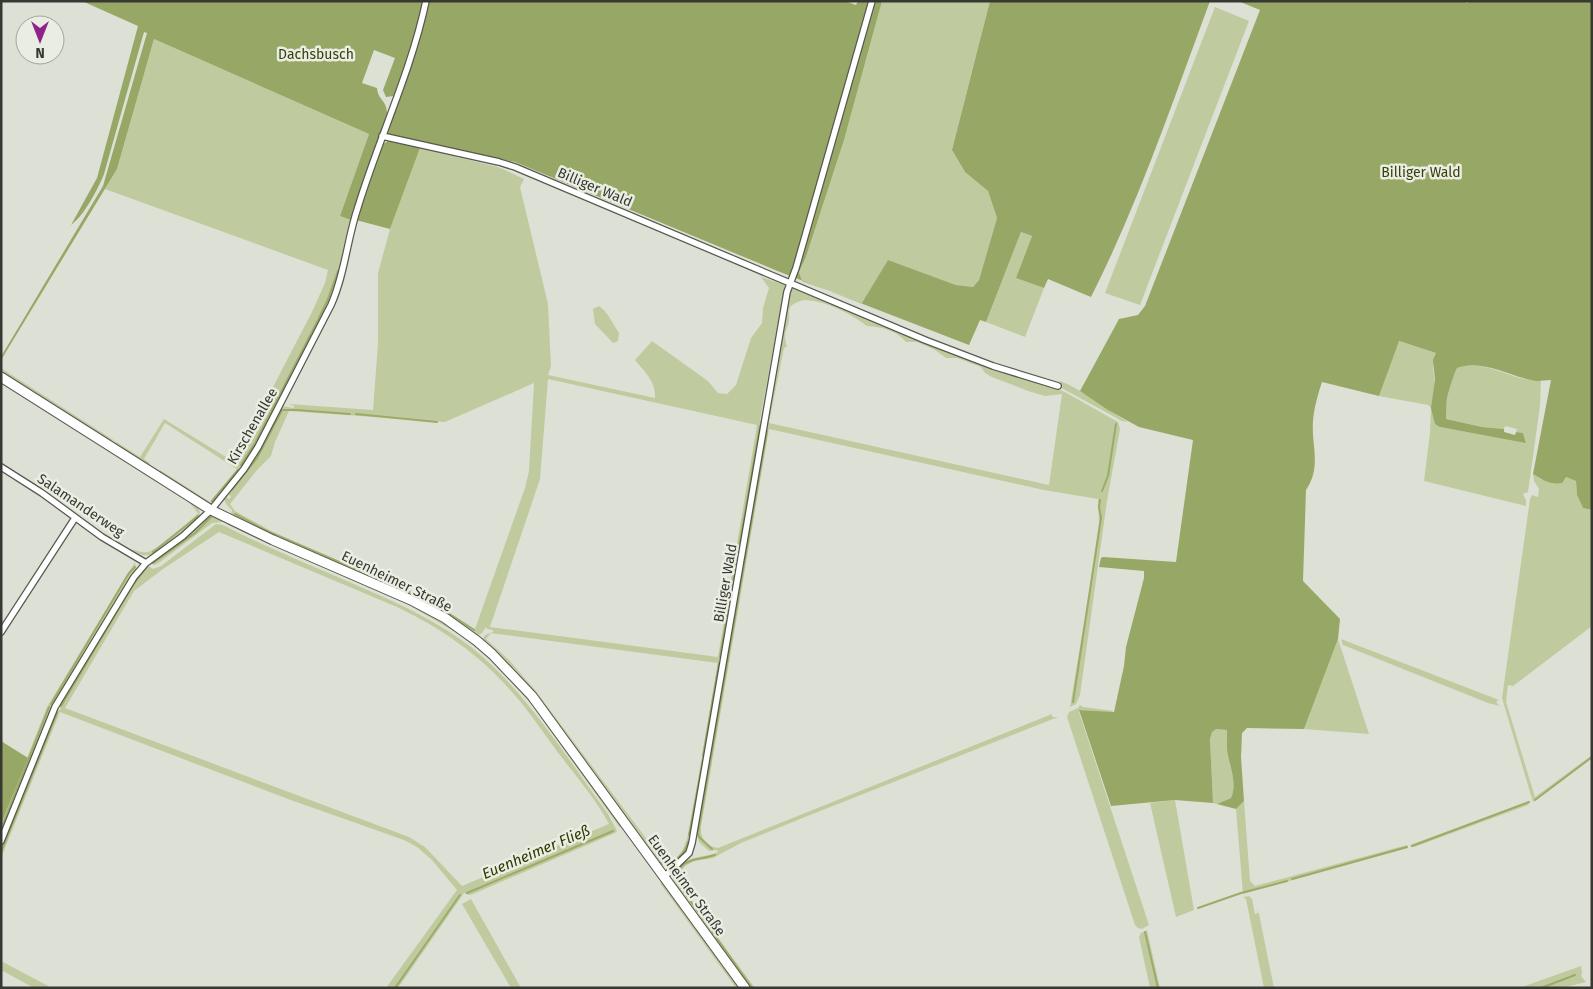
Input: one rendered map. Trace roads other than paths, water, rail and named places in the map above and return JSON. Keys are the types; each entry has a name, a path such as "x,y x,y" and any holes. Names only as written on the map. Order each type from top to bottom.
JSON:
{"main road":[{"name":"Euenheimer Straße","path":"1,377 211,510 273,540 414,601 445,618 477,641 509,670 532,696 745,988"}],"street":[{"name":"Kirschenallee","path":"1,841 55,707 129,584 146,563 182,536 211,510 244,469 254,454 334,299 352,225 411,56 426,1"},
{"name":"Billiger Wald","path":"664,877 689,852 692,843 787,292 872,1"},
{"name":"Billiger Wald","path":"382,136 515,167 925,340 993,366 1058,386"},
{"name":"Salamanderweg","path":"1,467 42,493 102,537 146,563"},
{"path":"1,632 75,518"}],"waterway":[{"path":"241,465 255,443 318,320 338,271"},
{"path":"232,490 257,458 282,410 350,414"},
{"path":"356,414 437,422"},
{"path":"1102,491 1108,476 1116,424"},
{"path":"720,657 760,426"},
{"path":"712,849 699,837 698,833 767,431"},
{"path":"212,501 238,470"},
{"path":"1073,702 1101,518 1100,500"},
{"path":"235,514 269,532 411,593"},
{"path":"153,552 198,516"},
{"path":"153,563 195,533 211,517"},
{"path":"51,704 129,573 135,567"},
{"path":"61,706 133,585 147,567"},
{"path":"416,595 474,630"},
{"path":"703,756 719,663"},
{"path":"1,829 49,707"},
{"path":"1,852 57,713"},
{"path":"1535,800 1592,757"},
{"path":"689,835 703,760"},
{"path":"1412,846 1529,802"},
{"name":"Euenheimer Fließ","path":"467,893 613,831"},
{"path":"660,862 663,864 675,860 685,850 688,842"},
{"path":"1292,879 1407,847"},
{"path":"715,855 686,863 682,866 675,879 752,988"},
{"path":"1198,908 1241,893 1287,881"},
{"name":"Euenheimer Fließ","path":"395,988 460,895"},
{"path":"1145,932 1158,988"},
{"path":"1541,988 1575,975"}],"park label":[{"name":"Dachsbusch","path":"316,54"}]}
